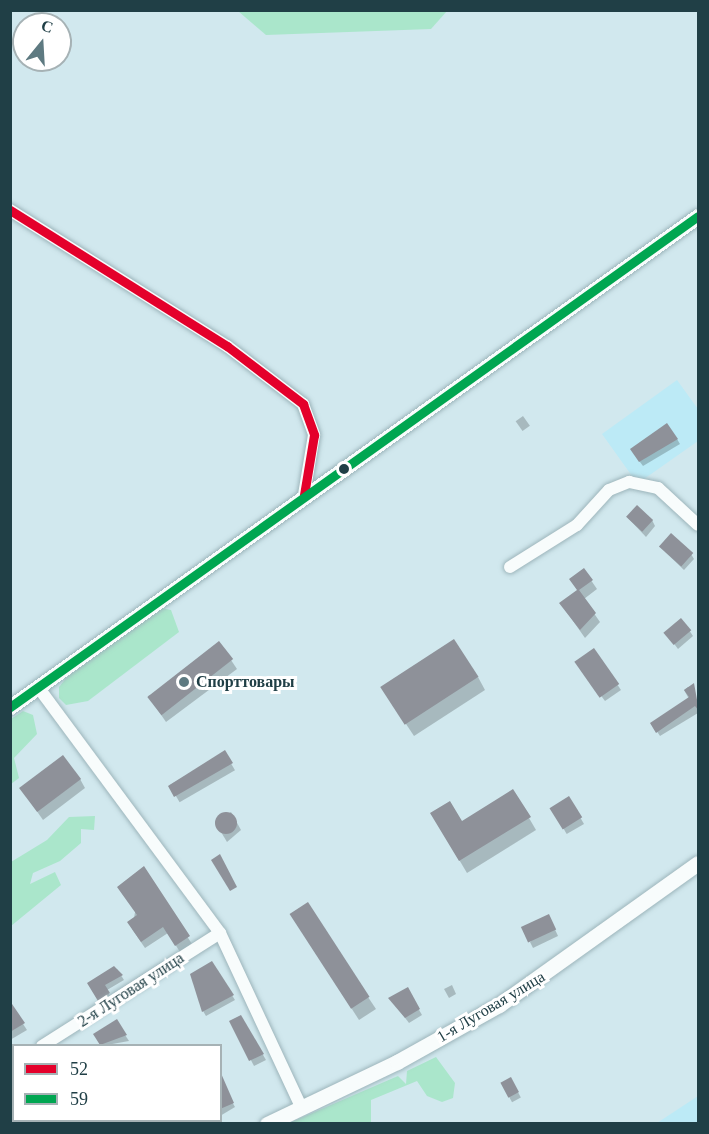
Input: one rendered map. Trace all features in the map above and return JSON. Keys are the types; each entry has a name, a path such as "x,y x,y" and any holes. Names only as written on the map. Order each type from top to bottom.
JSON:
{"street":[{"path":"10,210 227,346 303,404 314,435 301,489 304,495"},
{"path":"10,707 304,495 699,216"},
{"path":"510,567 577,525 619,484 658,488 699,525"},
{"path":"38,687 220,933 301,1107"},
{"name":"1-я Луговая улица","path":"267,1124 499,1005 699,863"},
{"name":"2-я Луговая улица","path":"45,1044 220,933"}],"shaded area":[{"path":"677,380 698,409 698,441 644,479 632,476 602,434"},
{"path":"698,1096 698,1123 657,1123"}],"green space":[{"path":"238,11 447,11 431,29 266,35"},
{"path":"161,608 171,610 179,632 88,701 66,705 59,698 59,687 67,677"},
{"path":"23,711 33,715 37,734 14,758 19,778 11,784 11,719"},
{"path":"95,816 94,830 81,829 81,843 60,861 33,873 30,884 55,872 61,885 11,926 11,862 47,840 69,817"},
{"path":"436,1057 455,1083 453,1098 442,1102 427,1096 417,1081 371,1100 371,1123 289,1123 398,1076 406,1084 407,1071"}],"building":[{"path":"667,423 678,439 639,462 630,449"},
{"path":"637,505 653,520 642,532 626,517"},
{"path":"671,533 693,553 681,566 659,546"},
{"path":"584,568 593,580 579,590 596,613 580,630 559,603 577,590 569,579"},
{"path":"681,618 691,630 674,645 663,633"},
{"path":"454,639 479,677 405,725 380,687"},
{"path":"219,641 233,659 161,715 147,697"},
{"path":"594,648 619,684 600,698 574,662"},
{"path":"694,683 699,711 695,706 656,733 650,723 689,697 684,690"},
{"path":"225,750 233,763 174,797 168,786"},
{"path":"63,755 81,779 37,812 19,788"},
{"path":"513,789 531,817 459,861 430,813 450,801 462,821"},
{"path":"569,796 582,817 563,829 549,808"},
{"path":"222,812 230,812 237,819 237,827 230,834 222,834 215,827 215,819"},
{"path":"220,854 237,887 230,891 211,860"},
{"path":"144,866 190,936 175,946 163,927 141,942 127,922 137,915 117,887"},
{"path":"308,902 370,997 351,1009 290,914"},
{"path":"549,914 556,929 528,943 521,927"},
{"path":"212,961 234,995 202,1012 190,974"},
{"path":"114,966 123,975 105,985 110,993 98,1001 87,983"},
{"path":"408,987 420,1009 405,1018 388,998"},
{"path":"10,1001 25,1023 10,1032"},
{"path":"241,1015 264,1054 249,1061 229,1021"},
{"path":"117,1019 127,1035 99,1044 93,1034"},
{"path":"222,1076 234,1103 222,1108"},
{"path":"511,1077 519,1092 508,1098 500,1083"}],"transit line":[{"name":"52","path":"10,210 227,346 303,404 314,435 304,495"},
{"name":"59","path":"10,707 698,216"}],"place":[{"name":"Спорттовары","path":"184,682"}]}
